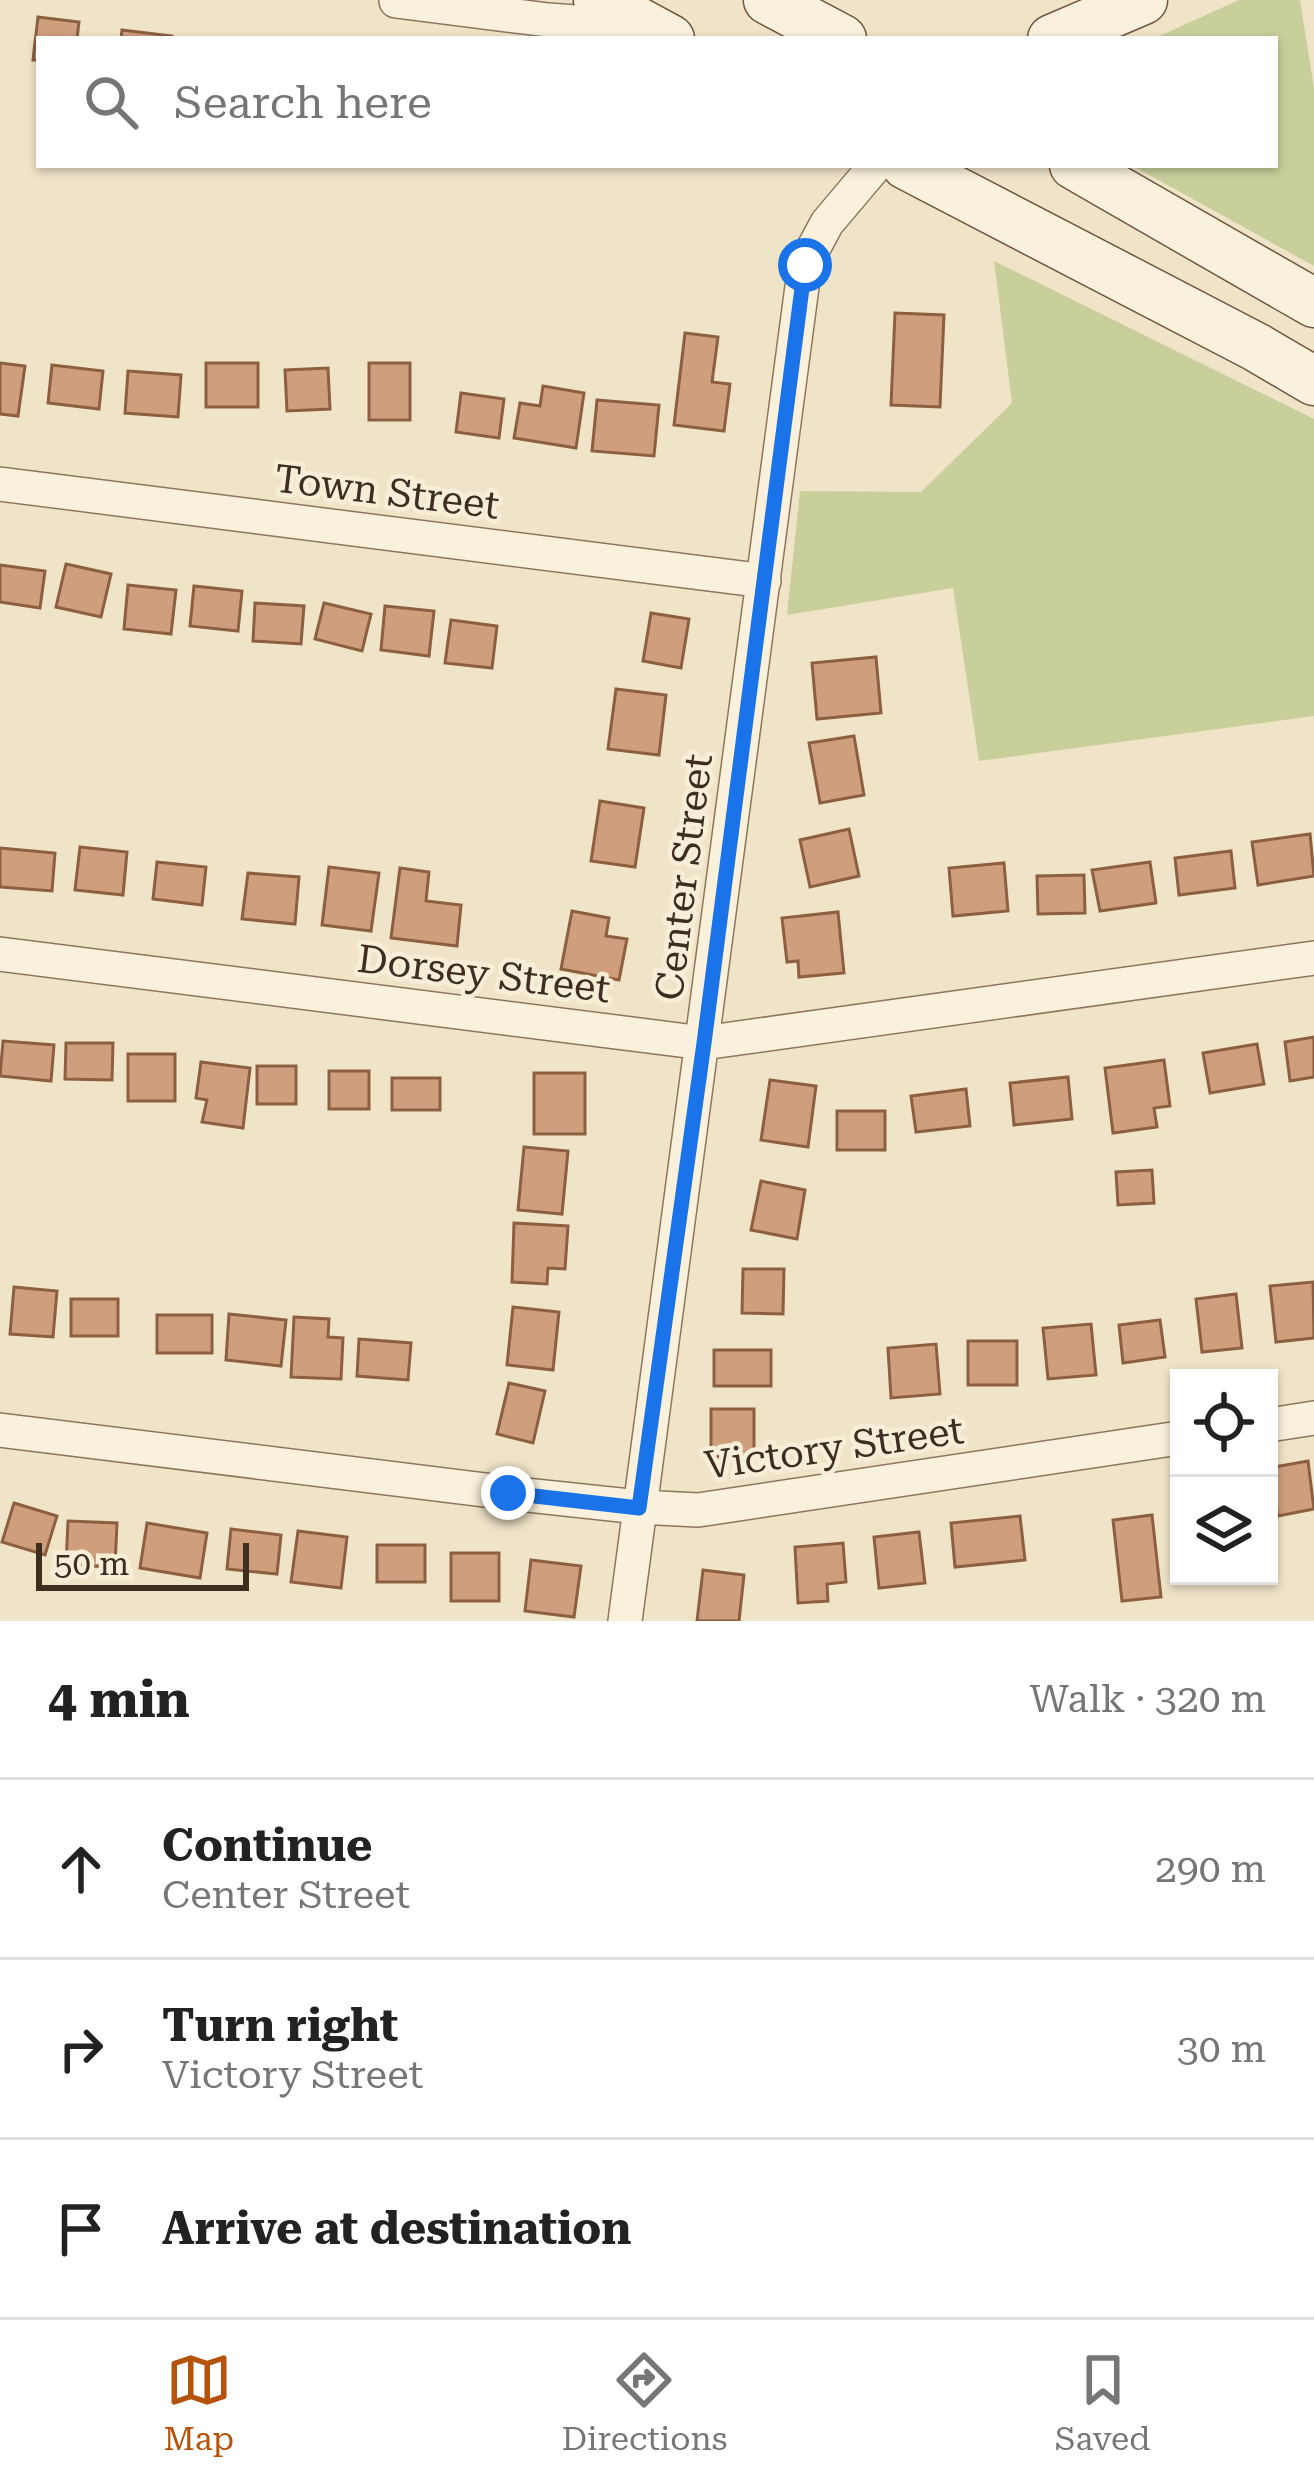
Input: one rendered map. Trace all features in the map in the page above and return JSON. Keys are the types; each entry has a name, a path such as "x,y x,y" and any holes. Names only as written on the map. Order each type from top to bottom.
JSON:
{"main road":[{"path":"598,0 658,33"},
{"path":"768,0 836,36"},
{"path":"1059,36 1143,0"},
{"path":"913,168 1314,381"},
{"path":"1079,168 1314,303"}],"street":[{"path":"395,0 658,33"},
{"name":"Center Street","path":"625,1621 805,265 827,223 873,168"},
{"name":"Town Street","path":"0,484 764,581"},
{"name":"Dorsey Street","path":"0,954 704,1043 1314,958"},
{"path":"1278,1424 1314,1418"},
{"name":"Victory Street","path":"0,1430 639,1508 698,1510 1170,1439"}],"green space":[{"path":"1239,0 1300,0 1314,88 1314,266 1136,168 1278,168 1278,36 1160,36"},
{"path":"994,261 1314,419 1314,716 979,761 953,588 787,615 800,491 921,492 1012,403"}],"building":[{"path":"38,17 79,22 77,36 36,36 33,60"},
{"path":"122,30 172,36 121,36"},
{"path":"895,313 944,315 940,407 891,405"},
{"path":"685,333 718,337 712,382 730,384 724,431 674,425"},
{"path":"0,363 25,366 18,416 0,414"},
{"path":"206,363 258,363 258,407 206,407"},
{"path":"369,363 410,363 410,420 369,420"},
{"path":"52,365 103,371 99,409 48,403"},
{"path":"328,368 330,409 287,411 285,370"},
{"path":"128,371 181,375 178,417 125,413"},
{"path":"543,386 584,393 576,448 514,438 520,403 540,406"},
{"path":"461,393 504,399 499,438 456,432"},
{"path":"597,400 659,405 654,456 592,451"},
{"path":"66,564 111,574 101,617 56,607"},
{"path":"0,565 45,571 40,608 0,602"},
{"path":"128,585 176,590 171,634 124,629"},
{"path":"194,586 242,591 238,631 190,626"},
{"path":"255,603 304,606 301,644 253,641"},
{"path":"324,603 371,614 362,651 315,639"},
{"path":"385,606 434,611 429,656 381,650"},
{"path":"651,613 689,619 681,668 643,661"},
{"path":"451,620 497,626 492,668 445,663"},
{"path":"876,657 881,713 817,719 812,663"},
{"path":"616,689 666,695 659,755 608,749"},
{"path":"854,736 864,795 820,803 809,743"},
{"path":"600,801 644,808 635,867 591,861"},
{"path":"849,829 859,876 810,887 800,840"},
{"path":"1310,834 1314,876 1258,885 1252,842"},
{"path":"80,847 127,852 123,895 75,890"},
{"path":"0,848 55,853 52,891 0,887"},
{"path":"1231,851 1235,888 1179,895 1175,858"},
{"path":"157,862 206,867 202,905 153,899"},
{"path":"1150,862 1156,903 1100,911 1092,870"},
{"path":"1004,863 1008,911 953,916 949,868"},
{"path":"329,867 379,873 371,931 322,925"},
{"path":"400,868 429,872 426,901 461,905 457,946 391,938"},
{"path":"248,873 299,877 295,924 242,919"},
{"path":"1084,875 1085,913 1038,914 1037,876"},
{"path":"572,911 609,918 606,936 627,939 619,980 561,969"},
{"path":"838,912 844,973 799,977 798,961 787,962 782,918"},
{"path":"1314,1037 1314,1077 1290,1081 1285,1042"},
{"path":"3,1041 54,1045 51,1081 0,1076"},
{"path":"66,1043 113,1043 112,1080 65,1079"},
{"path":"1257,1044 1264,1084 1210,1093 1203,1053"},
{"path":"128,1054 175,1054 175,1101 128,1101"},
{"path":"1164,1060 1170,1106 1154,1108 1157,1127 1113,1133 1105,1068"},
{"path":"201,1062 250,1068 243,1128 202,1122 207,1100 196,1098"},
{"path":"257,1066 296,1066 296,1104 257,1104"},
{"path":"329,1071 369,1071 369,1109 329,1109"},
{"path":"534,1073 585,1073 585,1134 534,1134"},
{"path":"1068,1077 1072,1119 1014,1125 1010,1083"},
{"path":"392,1078 440,1078 440,1110 392,1110"},
{"path":"770,1080 816,1086 808,1147 761,1140"},
{"path":"966,1089 970,1126 916,1132 911,1096"},
{"path":"837,1111 885,1111 885,1150 837,1150"},
{"path":"524,1147 568,1151 562,1214 518,1210"},
{"path":"1152,1170 1154,1203 1118,1205 1116,1172"},
{"path":"761,1181 805,1190 797,1239 751,1230"},
{"path":"514,1223 568,1226 565,1269 548,1268 547,1284 512,1282"},
{"path":"743,1269 784,1269 783,1314 742,1313"},
{"path":"1313,1282 1314,1338 1276,1342 1270,1286"},
{"path":"14,1287 57,1291 53,1337 10,1334"},
{"path":"1236,1294 1242,1348 1202,1352 1196,1299"},
{"path":"71,1299 118,1299 118,1336 71,1336"},
{"path":"513,1307 559,1312 553,1370 507,1365"},
{"path":"229,1314 286,1320 281,1366 226,1360"},
{"path":"157,1315 212,1315 212,1353 157,1353"},
{"path":"294,1317 329,1319 328,1337 343,1338 341,1379 291,1377"},
{"path":"1160,1320 1165,1357 1123,1363 1119,1325"},
{"path":"1091,1324 1096,1375 1048,1379 1043,1328"},
{"path":"359,1339 411,1343 408,1380 357,1376"},
{"path":"968,1341 1017,1341 1017,1385 968,1385"},
{"path":"936,1344 940,1394 891,1398 888,1348"},
{"path":"714,1350 771,1350 771,1386 714,1386"},
{"path":"509,1383 545,1391 533,1443 497,1434"},
{"path":"711,1409 754,1409 754,1457 711,1457"},
{"path":"1308,1461 1314,1509 1278,1516 1278,1466"},
{"path":"14,1503 57,1516 45,1555 2,1542"},
{"path":"1152,1515 1161,1597 1122,1601 1113,1520"},
{"path":"1020,1516 1025,1560 955,1567 951,1523"},
{"path":"68,1521 117,1523 115,1567 66,1565"},
{"path":"147,1523 207,1533 200,1578 140,1568"},
{"path":"231,1529 281,1535 277,1574 227,1569"},
{"path":"298,1531 347,1537 341,1588 291,1582"},
{"path":"919,1532 925,1583 879,1588 874,1537"},
{"path":"843,1543 846,1582 827,1584 828,1601 798,1603 795,1547"},
{"path":"377,1545 425,1545 425,1582 377,1582"},
{"path":"451,1553 499,1553 499,1601 451,1601"},
{"path":"531,1560 581,1566 574,1617 525,1611"},
{"path":"703,1570 744,1575 739,1621 697,1621"}],"route":[{"path":"508,1493 639,1508 805,265"}]}
